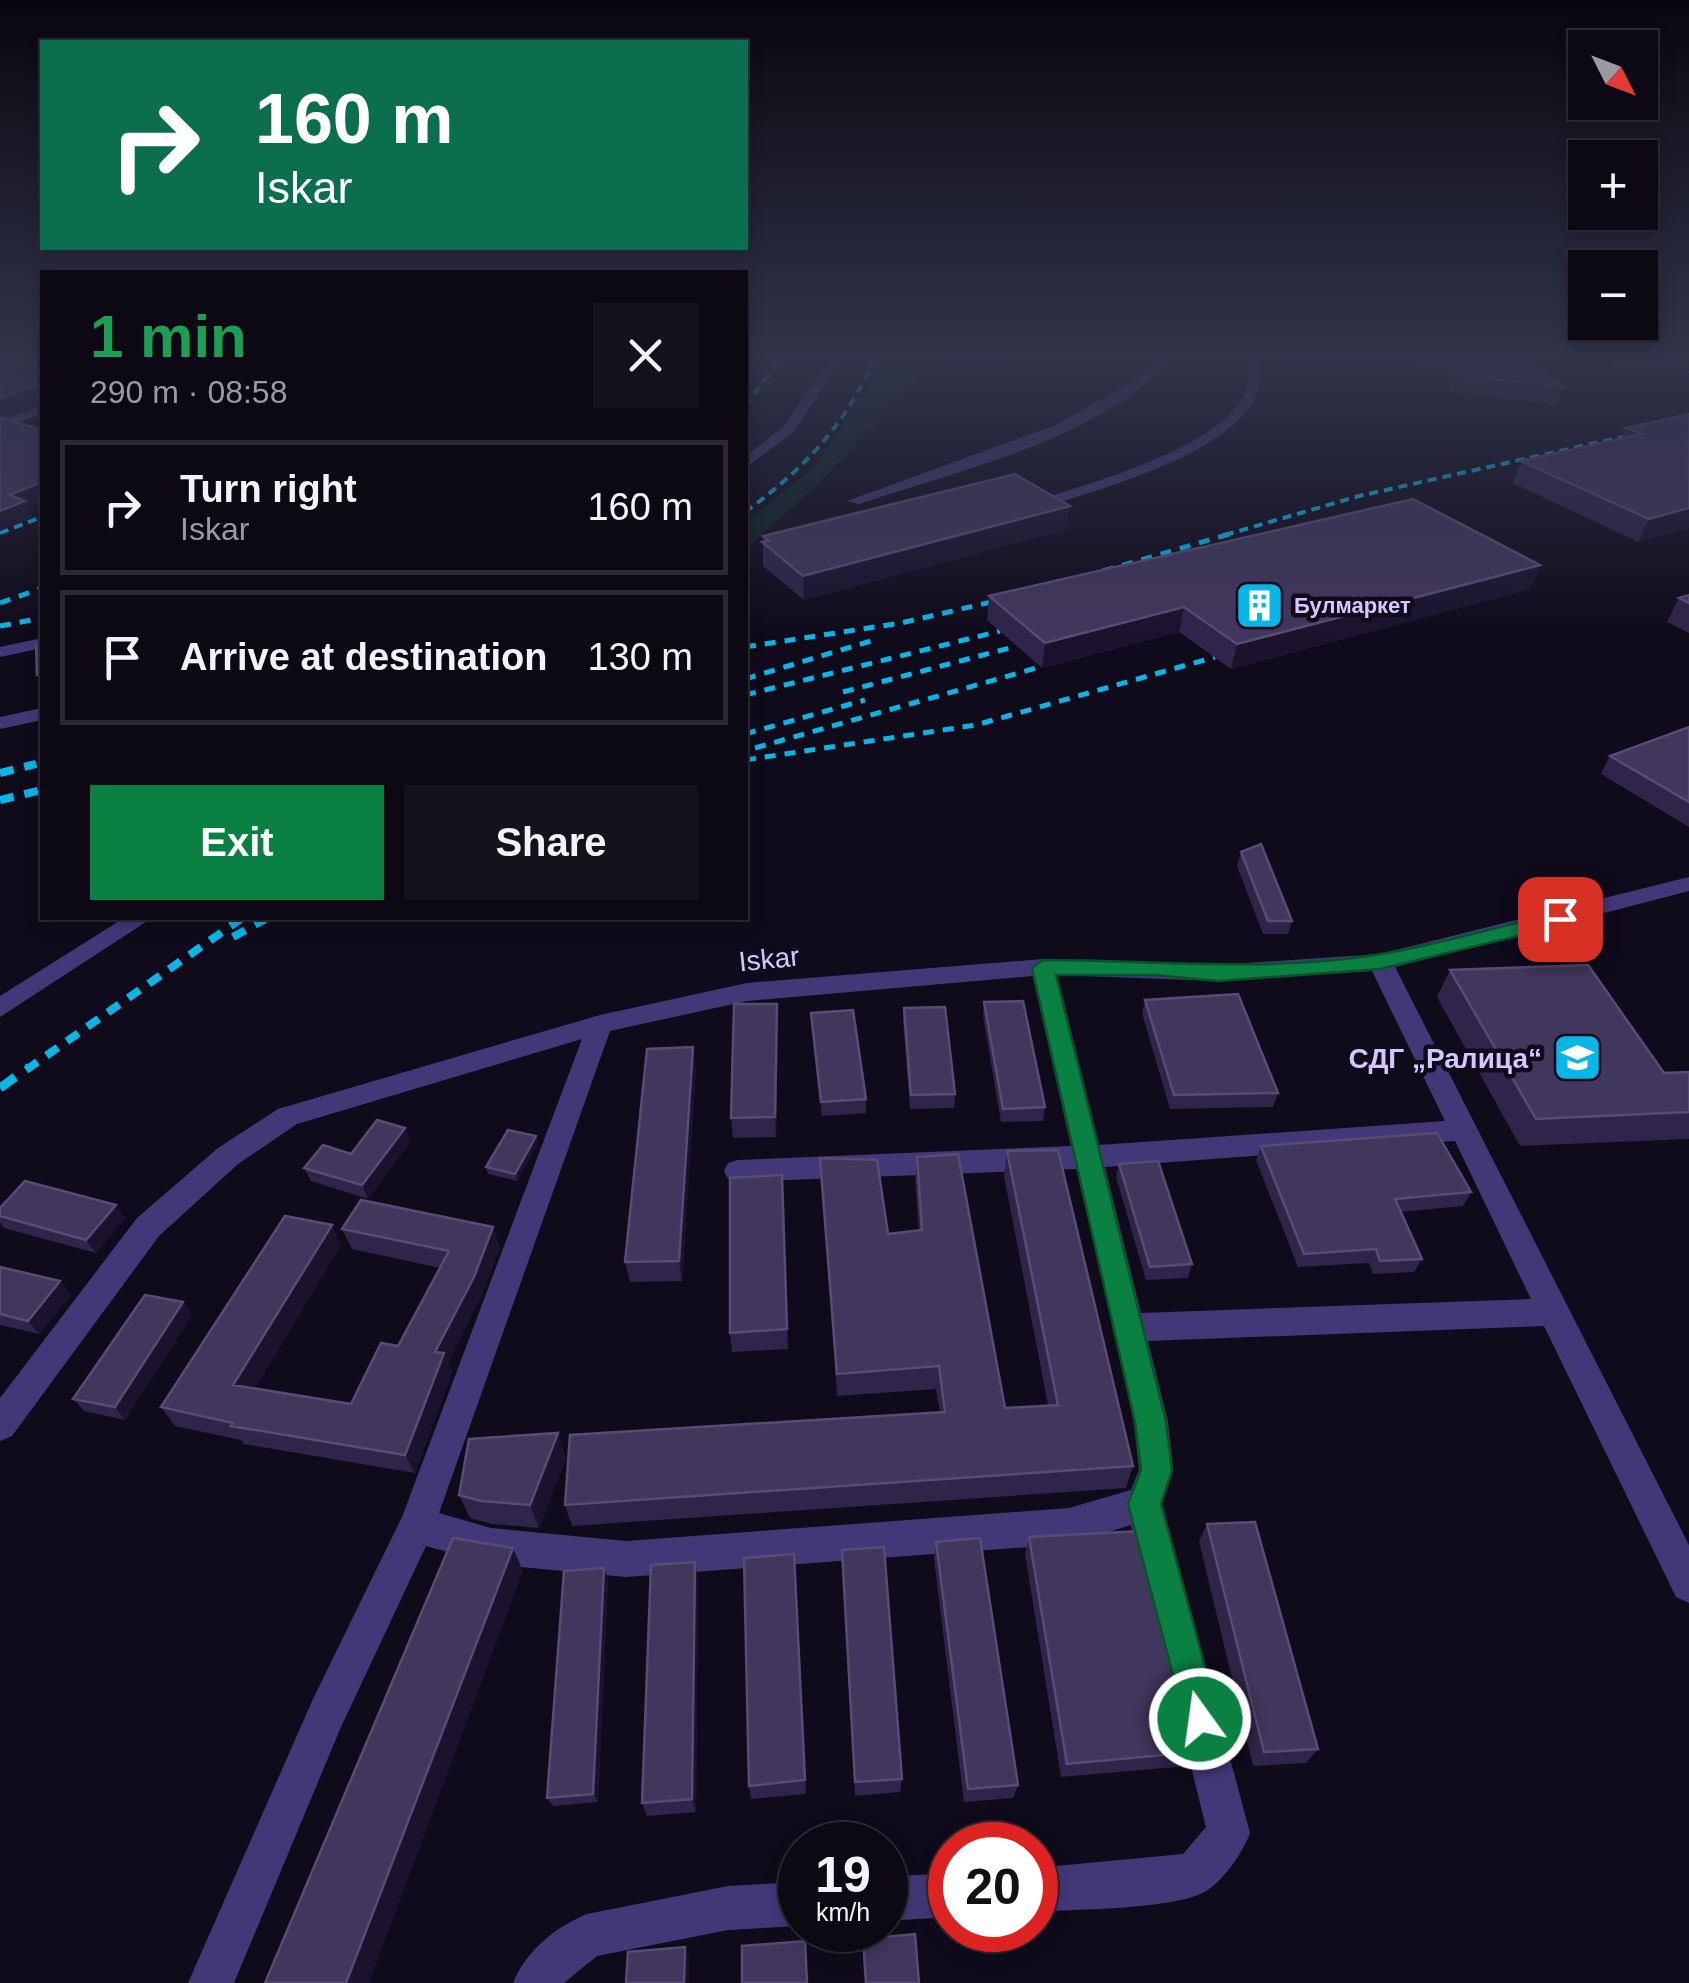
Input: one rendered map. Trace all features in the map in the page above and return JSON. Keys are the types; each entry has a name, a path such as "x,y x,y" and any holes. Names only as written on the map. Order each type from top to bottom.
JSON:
{"street":[{"path":"854,501 1003,450"},
{"path":"1059,498 1148,468 1179,450"},
{"path":"0,652 40,643"},
{"path":"0,723 40,714"},
{"name":"Iskar","path":"0,1425 148,1227 228,1156 288,1116 600,1024 747,992 1043,968 1154,968 1218,973 1380,962 1684,890"},
{"path":"0,1008 137,920"},
{"path":"1380,962 1689,1584"},
{"path":"1043,968 1130,1328 1156,1470 1144,1504 1229,1834 1194,1874 1140,1883 1058,1888"},
{"path":"212,1983 327,1713 417,1525 600,1024"},
{"path":"738,1171 1088,1157 1463,1130"},
{"path":"1130,1328 1554,1312"},
{"path":"417,1525 491,1546 626,1558 1069,1526 1144,1504"},
{"path":"536,1983 542,1972 586,1936 728,1908 778,1905"}],"green space":[{"path":"826,450 851,450 748,547 748,520 814,468"}],"building":[{"path":"0,450 40,450 40,483 9,495 25,501 0,511"},
{"path":"1572,450 1689,450 1689,508 1649,519 1521,461"},
{"path":"1015,474 1070,506 803,576 762,542 769,541 763,536"},
{"name":"Булмаркет","path":"1413,499 1540,565 1237,644 1184,607 1045,643 989,596"},
{"path":"40,644 37,675 36,645"},
{"path":"1689,727 1689,802 1610,756"},
{"path":"1261,844 1292,921 1268,921 1241,852"},
{"path":"1588,965 1664,1073 1689,1072 1689,1112 1536,1119 1450,970"},
{"path":"1238,994 1278,1093 1174,1095 1145,1000"},
{"path":"1023,1001 1045,1107 1003,1109 984,1002"},
{"path":"734,1004 777,1004 775,1117 731,1118"},
{"path":"945,1007 955,1094 911,1095 904,1008"},
{"path":"853,1010 866,1099 821,1102 811,1013"},
{"path":"693,1047 679,1261 625,1262 647,1049"},
{"path":"377,1120 405,1128 362,1185 304,1168 323,1145 351,1154"},
{"path":"508,1130 536,1136 515,1174 486,1167"},
{"path":"1437,1133 1471,1192 1395,1199 1422,1259 1380,1261 1376,1249 1304,1254 1261,1146"},
{"path":"1058,1150 1133,1466 565,1505 570,1435 945,1412 939,1366 837,1374 820,1158 877,1160 888,1234 922,1230 917,1157 958,1154 1005,1408 1058,1405 1007,1151"},
{"path":"1158,1161 1192,1264 1150,1267 1119,1164"},
{"path":"782,1175 787,1329 730,1333 730,1178"},
{"path":"25,1181 116,1205 86,1240 0,1216 0,1208"},
{"path":"361,1200 493,1227 474,1277 435,1352 444,1353 405,1455 231,1426 233,1423 161,1407 285,1216 332,1225 233,1385 351,1404 381,1343 398,1346 449,1251 342,1229"},
{"path":"0,1267 60,1281 28,1321 0,1314"},
{"path":"145,1295 183,1302 115,1407 73,1399"},
{"path":"558,1433 530,1505 459,1495 469,1439"},
{"path":"1255,1522 1318,1749 1264,1752 1207,1524"},
{"path":"1140,1531 1196,1752 1067,1764 1029,1537"},
{"path":"453,1538 513,1548 346,1983 265,1983"},
{"path":"980,1538 1018,1785 968,1789 936,1542"},
{"path":"884,1547 902,1779 855,1782 842,1550"},
{"path":"794,1554 805,1780 749,1786 744,1558"},
{"path":"695,1562 692,1799 642,1803 651,1565"},
{"path":"604,1568 593,1794 547,1798 564,1571"},
{"path":"915,1934 919,1983 866,1983 864,1952 908,1952 908,1935"},
{"path":"778,1943 778,1952 806,1952 807,1983 742,1983 742,1946"},
{"path":"685,1947 684,1983 626,1983 628,1952"}],"railway":[{"path":"748,510 816,450"},
{"path":"1225,535 1359,496 1566,450"},
{"path":"0,533 39,518"},
{"path":"1103,571 1233,533"},
{"path":"0,603 40,589"},
{"path":"748,647 901,623 1017,596"},
{"path":"0,626 40,618"},
{"path":"748,694 1000,631"},
{"path":"748,678 874,640"},
{"path":"843,692 1017,646"},
{"path":"748,760 976,725 1215,657"},
{"path":"755,748 1040,667"},
{"path":"748,733 865,700"},
{"path":"0,773 36,764"},
{"path":"26,767 40,764"},
{"path":"0,800 40,790"},
{"path":"26,1070 239,920"},
{"path":"233,937 263,920"},
{"path":"0,1088 29,1067"}],"place":[{"name":"Булмаркет","path":"1259,605"},
{"name":"СДГ „Ралица“","path":"1577,1058"}],"route":[{"path":"1200,1719 1144,1504 1156,1470 1150,1422 1043,968 1154,968 1218,973 1328,967 1380,962 1560,919"}]}
